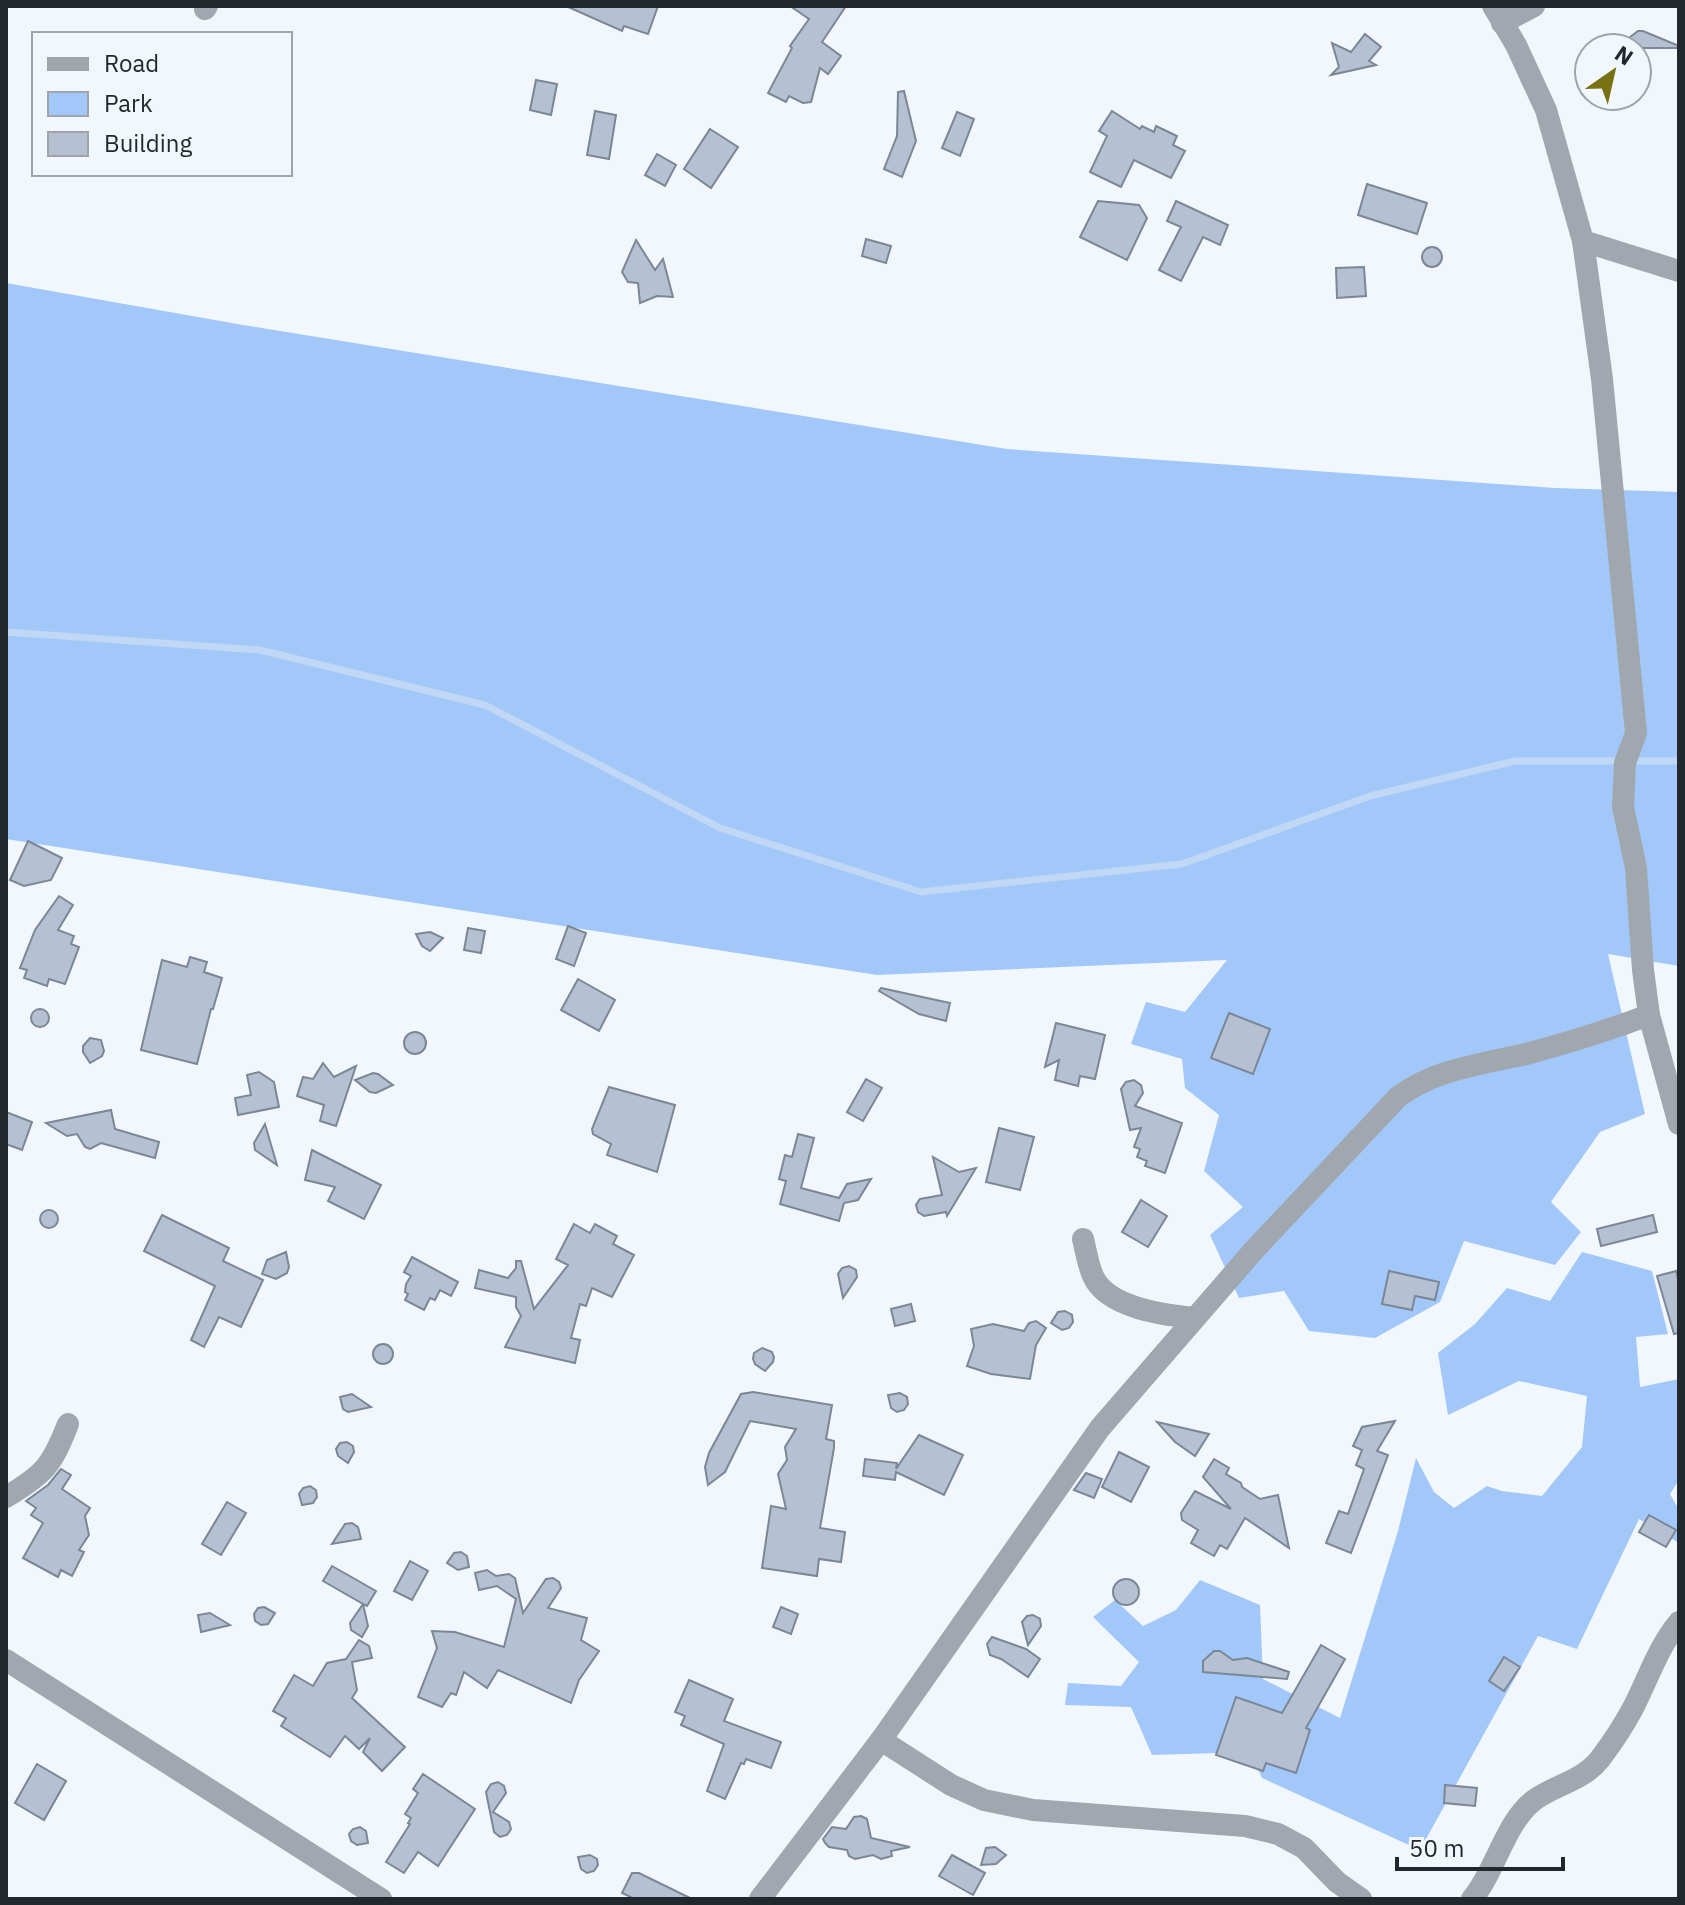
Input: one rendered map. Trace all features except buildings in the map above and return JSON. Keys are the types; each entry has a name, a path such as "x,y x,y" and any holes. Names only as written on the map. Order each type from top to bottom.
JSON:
{"street":[{"path":"1534,6 1498,14 1546,110 1583,241 1602,379 1636,733 1625,763 1623,807 1636,868 1649,1015 1679,1124"},
{"path":"1583,241 1679,271"},
{"path":"760,1899 881,1740 1093,1437 1195,1318 1387,1108 1409,1089 1428,1079 1470,1065 1562,1043 1649,1015"},
{"path":"1083,1239 1094,1278 1105,1292 1153,1314 1195,1318"},
{"path":"6,1497 45,1470 55,1458 68,1424"},
{"path":"1472,1899 1521,1815 1534,1801 1588,1772 1599,1760 1631,1711 1661,1650 1679,1622"},
{"path":"6,1660 105,1720 381,1899"},
{"path":"881,1740 951,1785 984,1800 1033,1810 1245,1826 1278,1834 1304,1848 1337,1882 1361,1899"}],"green space":[{"path":"6,283 243,325 1007,449 1555,488 1679,492 1679,966 1608,954 1645,1114 1600,1132 1551,1202 1581,1232 1555,1265 1464,1241 1440,1302 1375,1338 1309,1331 1284,1291 1239,1298 1210,1235 1243,1207 1204,1171 1219,1115 1185,1088 1182,1059 1131,1044 1146,1002 1185,1012 1227,960 877,975 6,839"},
{"path":"1582,1252 1652,1271 1668,1334 1636,1337 1640,1387 1679,1379 1679,1480 1670,1494 1679,1510 1679,1543 1639,1519 1577,1649 1538,1636 1420,1850 1262,1778 1250,1752 1152,1755 1131,1707 1065,1705 1068,1683 1121,1686 1139,1662 1093,1617 1115,1600 1143,1626 1176,1610 1200,1580 1260,1605 1263,1679 1340,1718 1398,1531 1416,1458 1434,1492 1454,1508 1487,1486 1542,1496 1582,1447 1587,1396 1519,1381 1448,1415 1438,1353 1475,1324 1507,1288 1550,1301"}],"waterway":[{"path":"6,632 260,650 485,705 720,828 921,892 1182,864 1370,796 1515,761 1679,761"}]}
